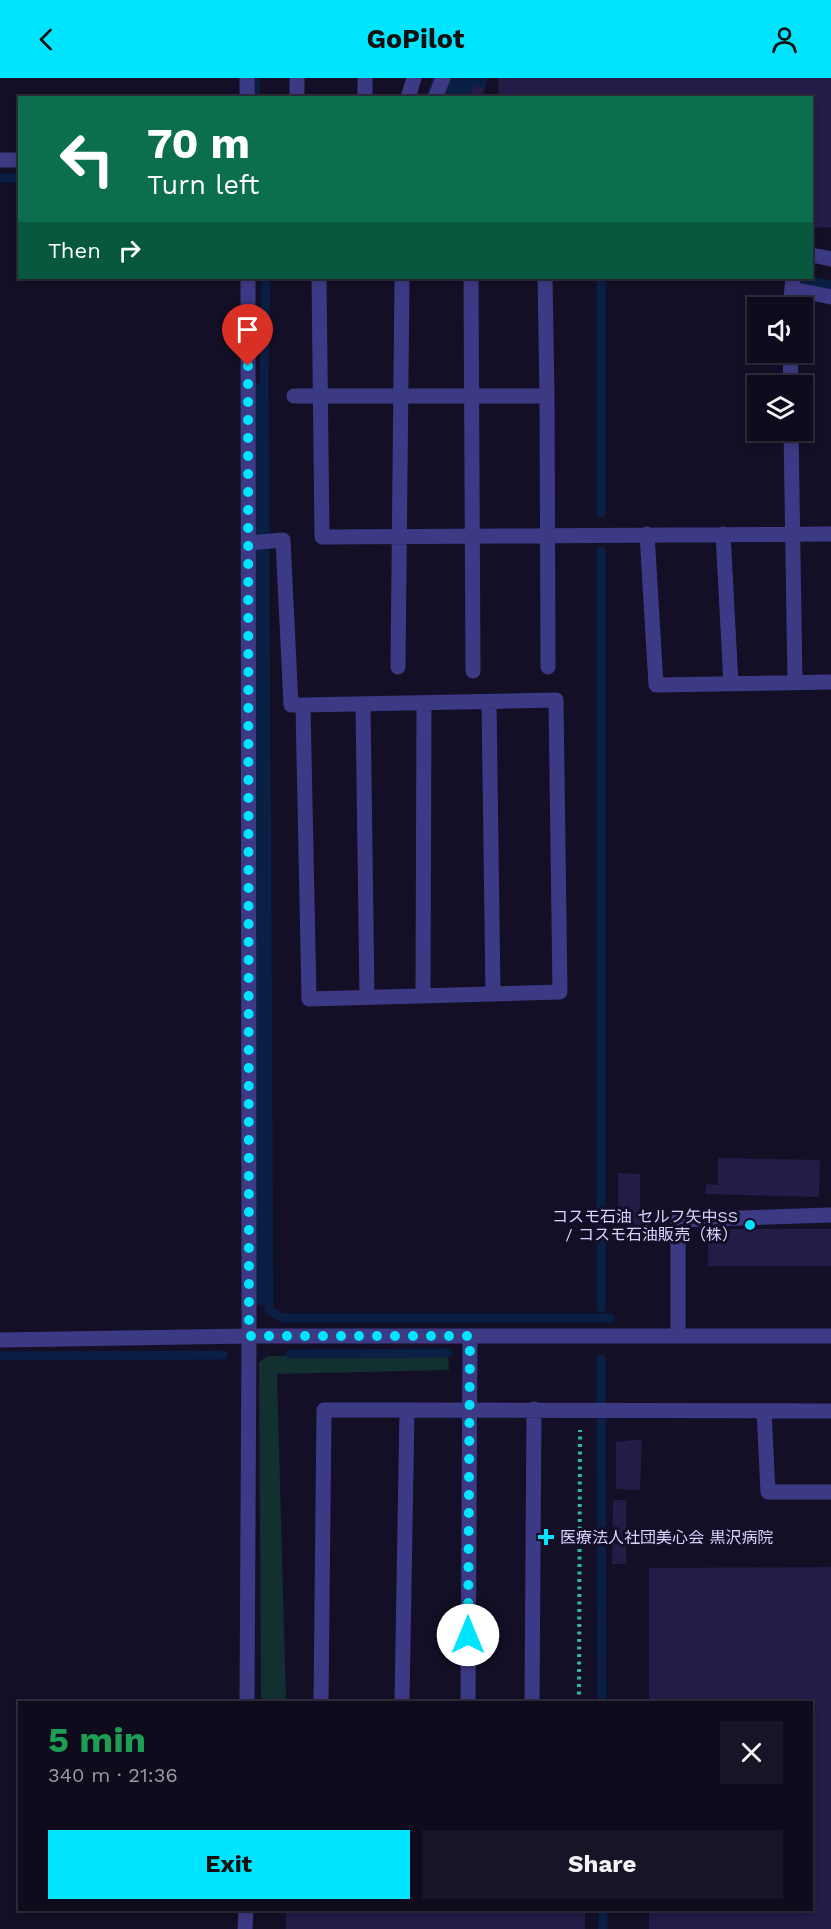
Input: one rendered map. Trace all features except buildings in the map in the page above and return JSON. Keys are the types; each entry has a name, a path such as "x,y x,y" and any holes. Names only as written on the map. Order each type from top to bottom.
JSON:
{"street":[{"path":"247,78 247,96"},
{"path":"297,78 297,96"},
{"path":"365,78 365,96"},
{"path":"409,96 414,78"},
{"path":"436,96 443,78"},
{"path":"0,160 18,160"},
{"path":"813,255 831,259"},
{"path":"247,1701 251,543 248,279"},
{"path":"320,279 322,537 473,534 831,534"},
{"path":"398,667 402,279"},
{"path":"471,279 473,671"},
{"path":"545,279 548,667"},
{"path":"793,283 831,297"},
{"path":"294,396 547,396"},
{"path":"791,441 795,683"},
{"path":"647,534 656,685 831,682"},
{"path":"723,534 731,684"},
{"path":"251,543 283,540 291,705 556,700 560,992 309,999 303,705"},
{"path":"489,702 493,993"},
{"path":"423,995 424,703"},
{"path":"363,704 367,997"},
{"path":"678,1336 678,1220 831,1215"},
{"path":"0,1340 249,1336 470,1339 831,1336"},
{"path":"468,1701 470,1339"},
{"path":"532,1701 534,1409"},
{"path":"321,1701 324,1410 831,1411"},
{"path":"402,1701 407,1410"},
{"path":"764,1411 768,1492 831,1492"},
{"path":"246,1911 246,1929"}],"path":[{"path":"579,1701 595,1410"}],"green space":[{"path":"448,1353 449,1370 277,1374 286,1701 261,1701 259,1362 268,1356"}],"waterway":[{"path":"255,78 256,96"},
{"path":"454,96 461,78"},
{"path":"0,178 18,178"},
{"path":"266,279 264,376 269,1310 282,1318 610,1318"},
{"path":"601,279 601,513"},
{"path":"802,279 831,285"},
{"path":"258,389 261,1301"},
{"path":"601,551 601,1308"},
{"path":"290,1354 448,1353"},
{"path":"0,1356 223,1355"},
{"path":"601,1359 602,1701"},
{"path":"603,1911 603,1929"}],"place":[{"name":"コスモ石油 セルフ矢中SS / コスモ石油販売（株）","path":"750,1225"},
{"name":"医療法人社団美心会 黒沢病院","path":"546,1537"}],"route":[{"path":"248,366 249,1336 470,1336 468,1635"}]}
